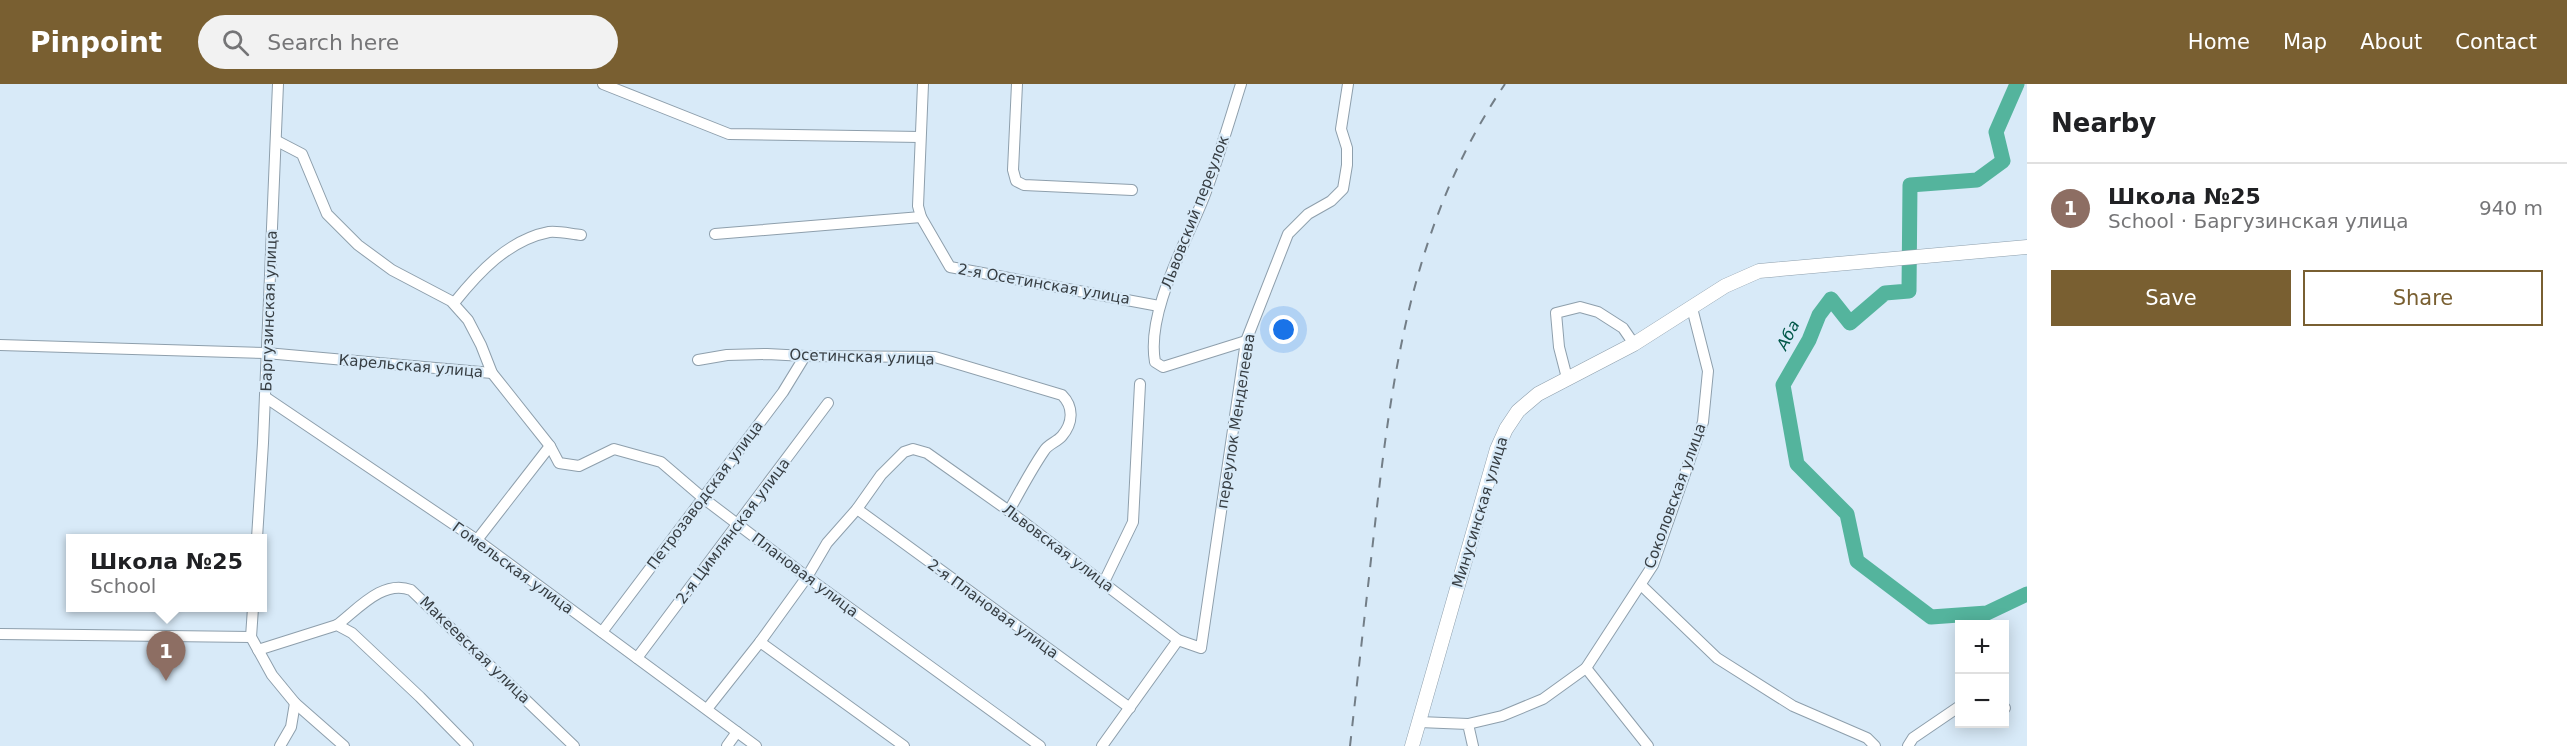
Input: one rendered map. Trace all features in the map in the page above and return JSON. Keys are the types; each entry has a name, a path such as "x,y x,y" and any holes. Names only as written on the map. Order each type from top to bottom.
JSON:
{"main road":[{"name":"Минусинская улица","path":"1412,746 1501,439 1518,411 1538,394 1634,344 1725,286 1759,271 2027,247"}],"street":[{"name":"Баргузинская улица","path":"257,534 278,84"},
{"path":"603,84 729,134 920,137"},
{"path":"715,234 921,217 918,206 923,84"},
{"path":"1017,84 1013,170 1016,182 1024,185 1132,190"},
{"name":"Львовский переулок","path":"1241,84 1205,195 1159,306 1152,348 1155,362 1163,368 1246,341"},
{"name":"переулок Менделеева","path":"1201,648 1246,341 1288,234 1308,214 1331,201 1342,189 1347,165 1347,148 1341,129 1348,84"},
{"name":"Карельская улица","path":"0,345 266,353 492,373 468,320 454,303 392,270 358,245 327,214 302,154 276,141"},
{"name":"2-я Осетинская улица","path":"921,217 950,267 1159,306"},
{"path":"454,303 476,275 504,252 550,232 581,236"},
{"path":"1567,378 1558,347 1556,313 1580,307 1598,312 1623,328 1634,344"},
{"name":"Соколовская улица","path":"1419,722 1468,724 1502,716 1543,699 1587,668 1641,585 1658,553 1703,422 1708,370 1692,308"},
{"name":"Осетинская улица","path":"698,360 727,355 767,354 935,357 1062,395 1069,401 1072,413 1068,425 1061,437 1045,448 1009,511"},
{"name":"Петрозаводская улица","path":"602,632 783,392 805,356"},
{"path":"477,540 550,446 492,373"},
{"path":"1104,582 1133,522 1140,384"},
{"name":"Гомельская улица","path":"265,397 477,540 756,746"},
{"name":"2-я Цимлянская улица","path":"637,658 828,403"},
{"name":"Плановая улица","path":"550,446 559,463 579,466 614,449 661,462 703,498 807,577 1040,746"},
{"name":"Львовская улица","path":"857,509 881,475 904,452 914,449 927,453 1009,511 1178,640 1201,648"},
{"path":"707,709 807,577 827,543 857,509"},
{"name":"2-я Плановая улица","path":"857,509 1130,708"},
{"path":"1641,585 1717,658 1793,706 1867,738 1875,746"},
{"name":"Макеевская улица","path":"338,625 384,589 402,586 411,590 574,746"},
{"path":"253,612 251,637 272,675 295,703 344,746"},
{"path":"258,650 338,625 352,633 420,696 468,746"},
{"path":"0,634 251,637"},
{"path":"1102,746 1178,640"},
{"path":"760,642 904,746"},
{"path":"1587,668 1648,746"},
{"path":"280,746 291,727 295,703"},
{"path":"1908,746 1913,738 1955,709"},
{"path":"1468,724 1473,746"},
{"path":"727,746 737,732"}],"waterway":[{"name":"Аба","path":"2017,84 1996,132 2003,161 1977,180 1910,185 1909,291 1885,293 1850,323 1831,299 1819,315 1809,340 1783,385 1797,464 1847,514 1857,561 1931,617 1987,613 2027,594"}],"railway":[{"path":"1350,746 1381,473 1399,357 1411,300 1427,244 1448,189 1473,136 1505,84"}],"place":[{"name":"Школа №25","path":"166,681"}]}
